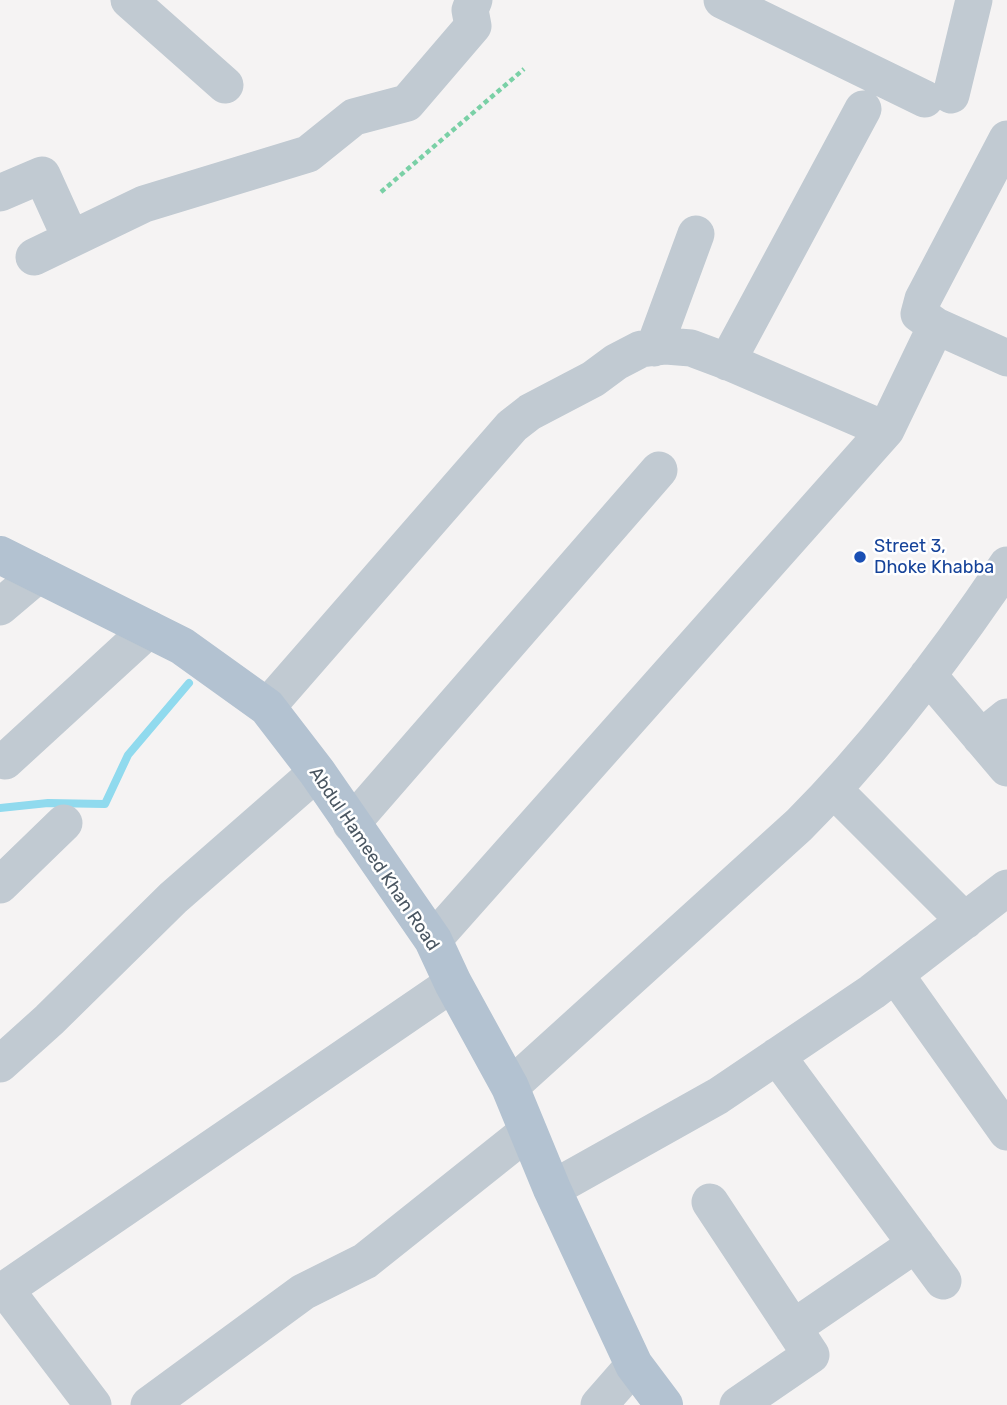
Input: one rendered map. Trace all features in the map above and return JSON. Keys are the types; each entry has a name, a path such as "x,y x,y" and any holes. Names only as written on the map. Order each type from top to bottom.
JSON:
{"main road":[{"name":"Abdul Hameed Khan Road","path":"0,555 182,646 267,707 317,772 433,940 453,983 510,1087 552,1189 634,1364 664,1405"}],"street":[{"path":"129,0 225,85"},
{"path":"34,257 145,204 308,154 354,117 407,103 473,26 470,9 474,0"},
{"path":"722,0 938,97 974,0"},
{"path":"727,362 863,109"},
{"path":"1007,139 919,307 919,314 936,326 1007,358"},
{"path":"0,193 42,175 71,239"},
{"path":"654,348 696,234"},
{"path":"433,940 886,430 936,326"},
{"path":"267,707 512,426 530,412 593,379 640,349 691,348 886,430"},
{"path":"351,824 659,470"},
{"path":"510,1087 799,825 834,790 928,675 973,616 1007,565"},
{"path":"0,607 39,574"},
{"path":"5,761 149,629"},
{"path":"928,675 994,727 1007,768"},
{"path":"0,1064 49,1020 173,898 317,772"},
{"path":"552,1189 718,1096 992,907 834,790"},
{"path":"0,885 64,823"},
{"path":"895,974 1007,1132"},
{"path":"93,1405 2,1291 453,983"},
{"path":"777,1056 943,1281"},
{"path":"149,1405 303,1292 365,1261 528,1131"},
{"path":"710,1202 811,1355 738,1405"},
{"path":"793,1328 916,1244"},
{"path":"599,1405 634,1364"}],"path":[{"path":"381,191 524,69"}],"waterway":[{"path":"0,808 48,803 105,804 128,755 189,683"}],"place":[{"name":"Street 3, Dhoke Khabba","path":"860,557"}]}
